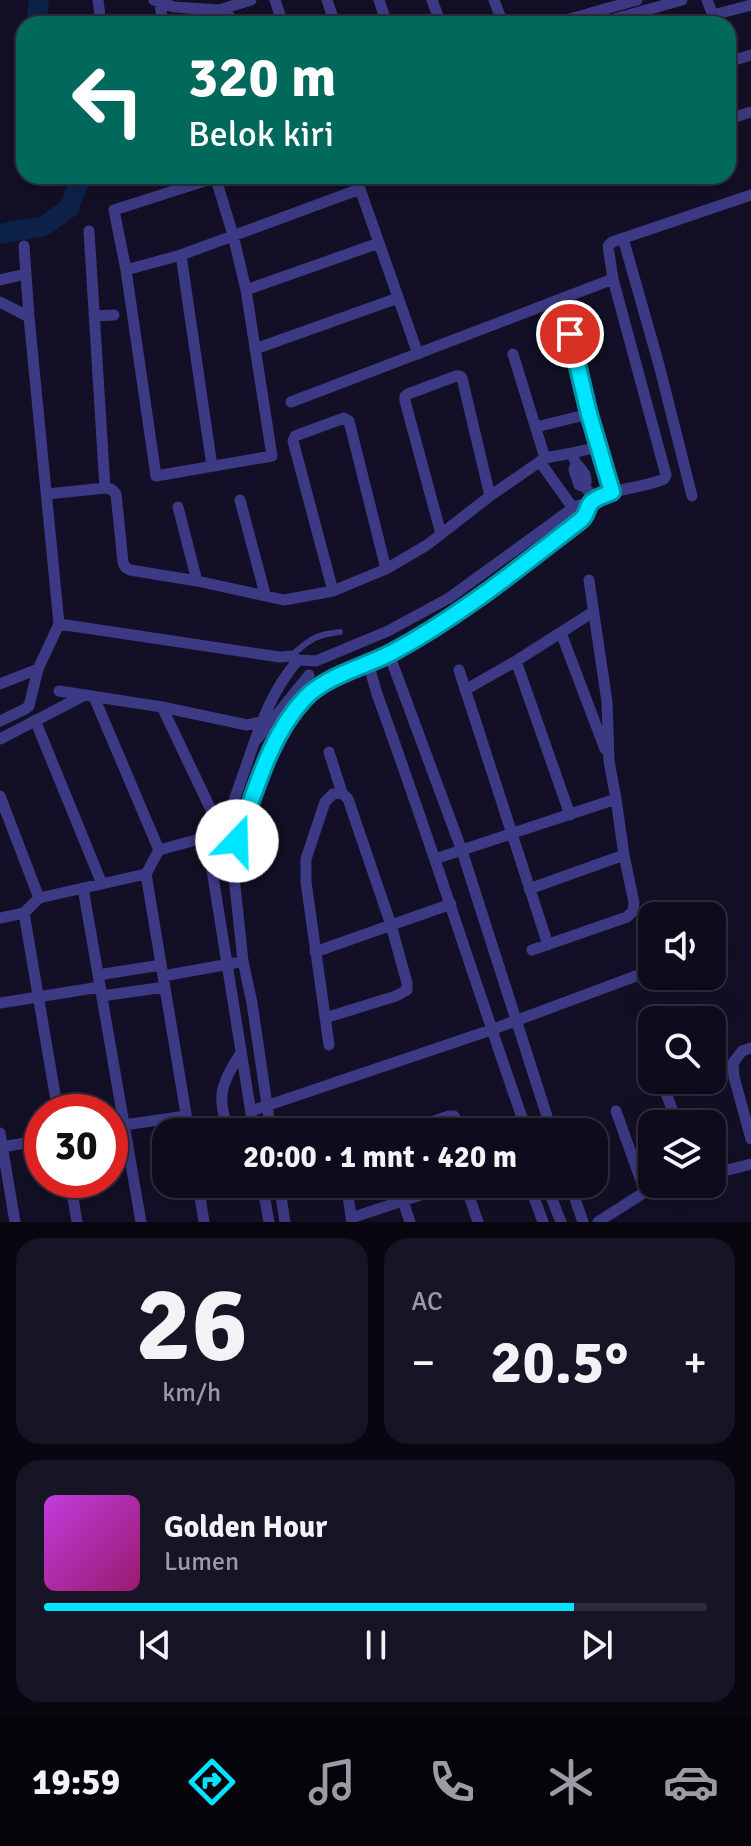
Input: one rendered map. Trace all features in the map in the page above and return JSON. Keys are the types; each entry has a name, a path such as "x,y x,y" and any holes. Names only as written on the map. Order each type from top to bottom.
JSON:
{"street":[{"path":"157,2 174,7 223,9 251,0"},
{"path":"580,16 637,0"},
{"path":"625,16 682,0"},
{"path":"707,0 712,13 717,14 751,5"},
{"path":"222,16 223,9"},
{"path":"223,9 227,16"},
{"path":"195,184 114,210 126,270 156,476 272,456 246,290 218,184"},
{"path":"126,270 181,255 360,189 418,354"},
{"path":"59,624 316,661 388,631 449,598 573,508 592,503 612,492 661,481 666,475 613,279 608,246 623,238 751,195"},
{"path":"89,231 105,488"},
{"path":"623,238 692,496"},
{"path":"246,290 379,243"},
{"path":"0,721 29,706 38,669 59,624 24,246"},
{"path":"181,255 212,466"},
{"path":"0,280 26,274"},
{"path":"291,402 613,279"},
{"path":"255,349 398,298"},
{"path":"0,302 29,317"},
{"path":"94,316 114,315"},
{"path":"570,334 612,492"},
{"path":"513,354 543,460 573,508"},
{"path":"441,534 405,396 460,376 462,378 490,496"},
{"path":"536,427 589,414"},
{"path":"333,591 293,441 295,436 344,418 349,421 386,569"},
{"path":"47,494 111,489 116,494 123,562 130,570 284,600 333,591 386,569 427,545 543,460 574,458 598,447"},
{"path":"269,1118 243,961 232,858 271,751 290,715 316,689 389,654 462,610 587,515 592,503 585,487 579,485 574,458"},
{"path":"240,500 265,594"},
{"path":"178,507 197,581"},
{"path":"532,950 631,914 634,903 609,761 607,702 589,580"},
{"path":"465,690 593,612"},
{"path":"561,633 609,761"},
{"path":"389,654 462,851 548,1118"},
{"path":"295,658 316,689"},
{"path":"252,1118 212,870 260,722 295,658"},
{"path":"516,661 570,815"},
{"path":"368,663 522,1118"},
{"path":"0,684 38,669"},
{"path":"459,670 548,945"},
{"path":"255,741 309,675"},
{"path":"59,691 162,707 247,725 260,722"},
{"path":"0,739 89,696"},
{"path":"89,696 159,850"},
{"path":"162,707 222,833 237,841"},
{"path":"35,720 102,884"},
{"path":"235,723 255,741"},
{"path":"325,1018 407,990 391,925 329,752"},
{"path":"329,1045 306,882 306,859 325,802 333,794 342,793"},
{"path":"0,796 39,898"},
{"path":"435,859 616,799"},
{"path":"128,1124 186,1116 146,874 159,850 222,833"},
{"path":"529,889 624,855"},
{"path":"0,918 24,913 39,898 146,874"},
{"path":"83,888 119,1094"},
{"path":"315,952 451,904"},
{"path":"24,913 55,1094"},
{"path":"0,1003 243,961"},
{"path":"251,1111 491,1030 638,975"},
{"path":"100,986 163,976"},
{"path":"751,1048 742,1051 733,1063 751,1139"},
{"path":"225,1118 221,1103 223,1085 241,1053"},
{"path":"616,1111 638,1172"},
{"path":"0,1133 15,1222"},
{"path":"2,1147 24,1143"},
{"path":"128,1148 141,1222"},
{"path":"726,1170 751,1164"},
{"path":"598,1222 638,1196"},
{"path":"73,1198 77,1222"},
{"path":"200,1198 204,1222"},
{"path":"265,1198 269,1222"},
{"path":"281,1198 285,1222"},
{"path":"348,1198 352,1220 412,1198"},
{"path":"470,1198 478,1222"},
{"path":"534,1198 543,1222"},
{"path":"552,1198 561,1222"},
{"path":"575,1198 583,1222"},
{"path":"403,1201 410,1222"}],"lane":[{"path":"295,658 313,637 340,632"}],"waterway":[{"path":"37,16 39,0"},
{"path":"0,234 44,226 69,208 78,184"}],"route":[{"path":"237,841 271,751 290,715 306,697 318,687 391,653 462,610 581,520 595,500 612,492 570,334"}]}
